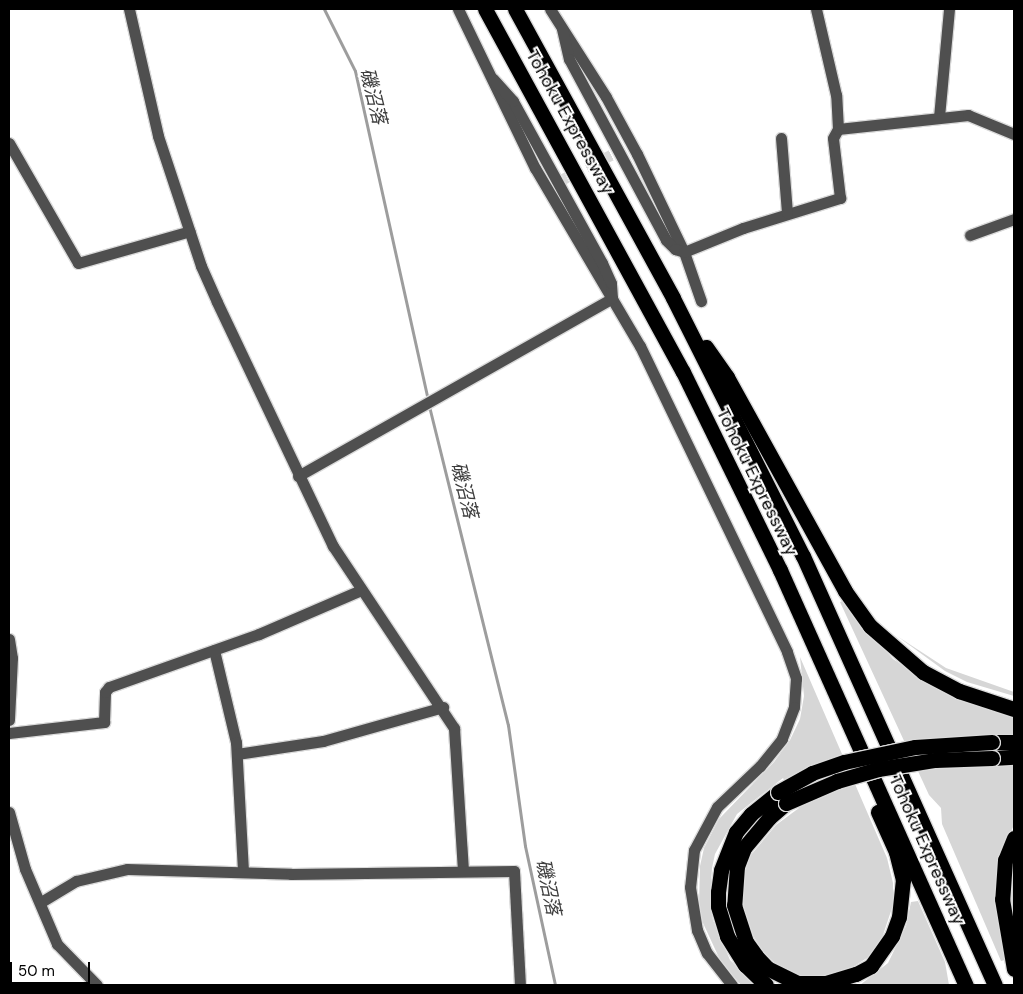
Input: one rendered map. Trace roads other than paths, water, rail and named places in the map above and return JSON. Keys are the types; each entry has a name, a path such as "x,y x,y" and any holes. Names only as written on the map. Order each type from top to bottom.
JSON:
{"highway":[{"name":"Tohoku Expressway","path":"485,9 623,256 780,570 966,985"},
{"name":"Tohoku Expressway","path":"515,9 673,298 803,556 995,985"},
{"path":"673,298 727,377 796,507 845,591 870,626 907,660 932,677 959,691 1014,709"},
{"path":"780,570 796,628 896,852 903,880 899,917 882,953 871,966 840,981 798,983 782,977 756,956 738,925 734,905 734,884 744,848 782,798 812,774 844,762 915,747 1014,742"},
{"path":"766,985 744,965 727,936 718,906 721,870 736,832 751,814 782,798 878,769 936,760 1014,757"},
{"path":"1014,838 1005,860 1002,899 1014,969"}],"street":[{"path":"129,9 158,136 201,266 298,476 333,546 361,590 443,706 454,728 463,870"},
{"path":"458,9 534,168 612,298 652,371 796,678 794,707 782,739 717,807 694,850 690,887 697,930 707,954 732,985"},
{"path":"550,9 614,112 684,252 700,301"},
{"path":"684,252 787,214 840,198 834,138 838,129 836,94 816,9"},
{"path":"939,117 949,9"},
{"path":"838,129 939,117 973,116 1014,134"},
{"path":"781,138 787,214"},
{"path":"9,143 78,264 190,231"},
{"path":"970,235 1014,219"},
{"path":"298,476 612,298"},
{"path":"9,733 104,722 105,692 109,688 319,611 361,590"},
{"path":"9,639 12,658 9,720"},
{"path":"214,650 230,705 238,754 243,870"},
{"path":"238,754 323,741 443,706"},
{"path":"9,812 25,869 41,902 57,944 97,985"},
{"path":"41,902 76,881 110,871 243,870 308,874 463,870 514,871 520,985"}],"waterway":[{"name":"磯沼落","path":"324,9 355,71 428,400"},
{"name":"磯沼落","path":"429,406 508,725 525,846 555,985"}],"tunnel":[{"path":"557,182 619,151"}]}
